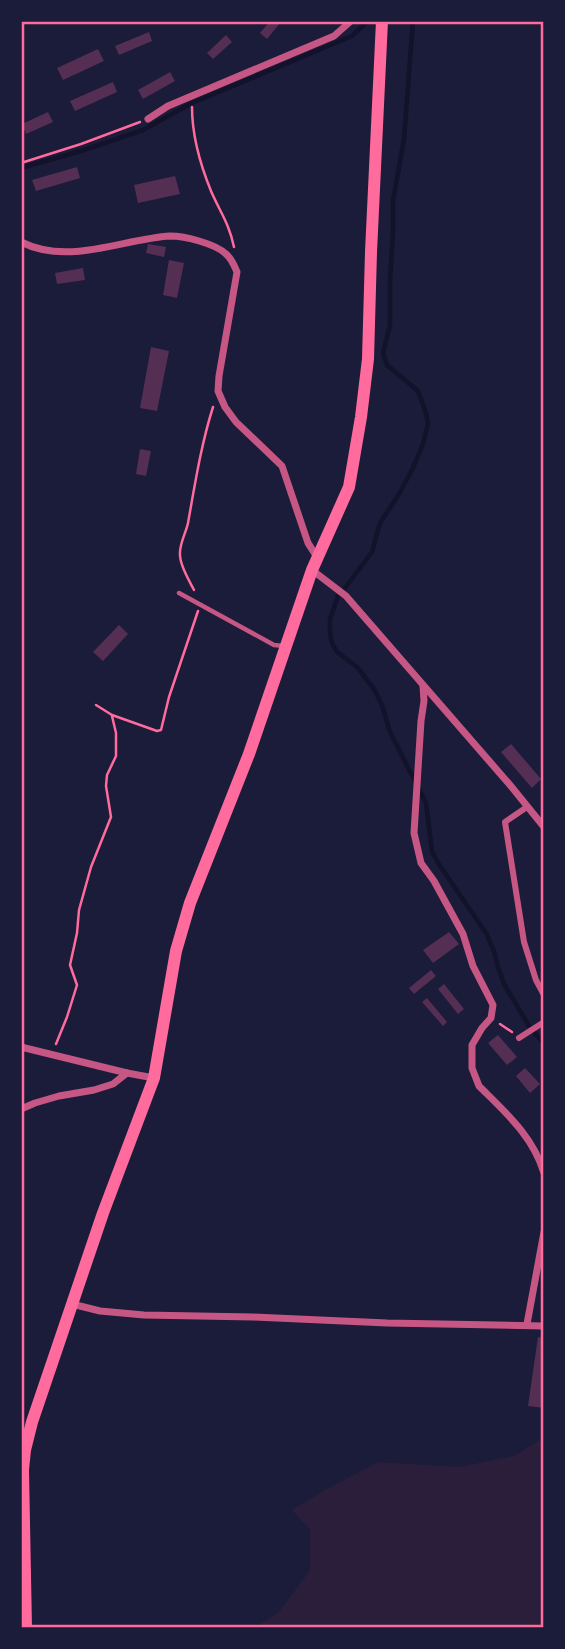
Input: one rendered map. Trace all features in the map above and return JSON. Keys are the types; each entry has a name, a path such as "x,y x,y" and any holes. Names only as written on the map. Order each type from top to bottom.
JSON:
{"main road":[{"path":"26,1628 23,1495 25,1450 32,1422 71,1304 154,1078 177,951 190,903 249,754 312,570 349,487 366,381 382,21"}],"street":[{"path":"148,119 168,106 334,36 351,21"},
{"path":"21,242 30,247 67,252 172,236 192,239 224,251 237,272 218,391 236,422 282,466 308,543 317,557"},
{"path":"312,570 346,596 544,827"},
{"path":"423,686 415,841 421,863 463,934 473,967 493,1005 491,1018 472,1045 474,1077 535,1148 544,1173"},
{"path":"527,807 505,822 524,942 536,980 544,995"},
{"path":"519,1038 541,1024"},
{"path":"21,1047 154,1078"},
{"path":"21,1109 59,1096 113,1084 127,1073"},
{"path":"527,1324 544,1232"},
{"path":"71,1304 100,1311 144,1315 544,1326"}],"lane":[{"path":"179,593 274,645 285,646"}],"path":[{"path":"191,97 196,146 212,193 231,233 234,250 232,261"},
{"path":"21,163 148,119"},
{"path":"96,705 112,715 157,731 161,730 169,697 201,604 180,557 197,467 218,391"},
{"path":"45,1053 55,1045 75,995 77,985 70,965 79,910 91,867 111,817 106,786 107,775 116,756 116,733 112,715"},
{"path":"491,1018 519,1038"}],"shaded area":[{"path":"544,1437 544,1628 254,1628 279,1612 310,1570 310,1530 292,1510 378,1462 458,1467 514,1456"}],"building":[{"path":"270,21 281,22 267,39 260,33"},
{"path":"149,32 152,41 119,55 115,46"},
{"path":"226,35 232,42 213,59 207,53"},
{"path":"98,49 104,61 63,80 57,68"},
{"path":"170,72 175,81 143,99 138,90"},
{"path":"113,82 117,92 75,111 70,101"},
{"path":"48,112 53,122 26,134 22,124"},
{"path":"77,167 80,178 36,191 32,180"},
{"path":"175,176 180,194 138,203 134,185"},
{"path":"148,244 166,247 164,257 146,253"},
{"path":"169,260 184,263 177,298 163,295"},
{"path":"83,268 85,280 57,284 55,273"},
{"path":"151,347 169,351 157,411 140,408"},
{"path":"140,449 151,451 146,476 136,474"},
{"path":"119,625 128,634 103,661 93,652"},
{"path":"511,744 541,779 532,788 501,752"},
{"path":"449,932 459,944 433,963 423,950"},
{"path":"431,970 436,976 414,994 409,988"},
{"path":"444,984 464,1009 458,1014 438,989"},
{"path":"427,998 447,1022 443,1026 422,1002"},
{"path":"498,1035 517,1057 507,1065 488,1043"},
{"path":"525,1068 540,1084 530,1093 516,1076"},
{"path":"538,1337 544,1338 544,1408 528,1406"}],"waterway":[{"path":"21,168 143,130 192,103 352,36 368,21"},
{"path":"345,588 372,552 380,523 412,470 428,424 418,391 387,365 383,353 390,325 393,201 404,139 413,21"},
{"path":"338,596 330,619 332,643 337,652 357,667 374,689 390,732 426,803 432,851 486,933 504,984 529,1026 544,1044"}]}
